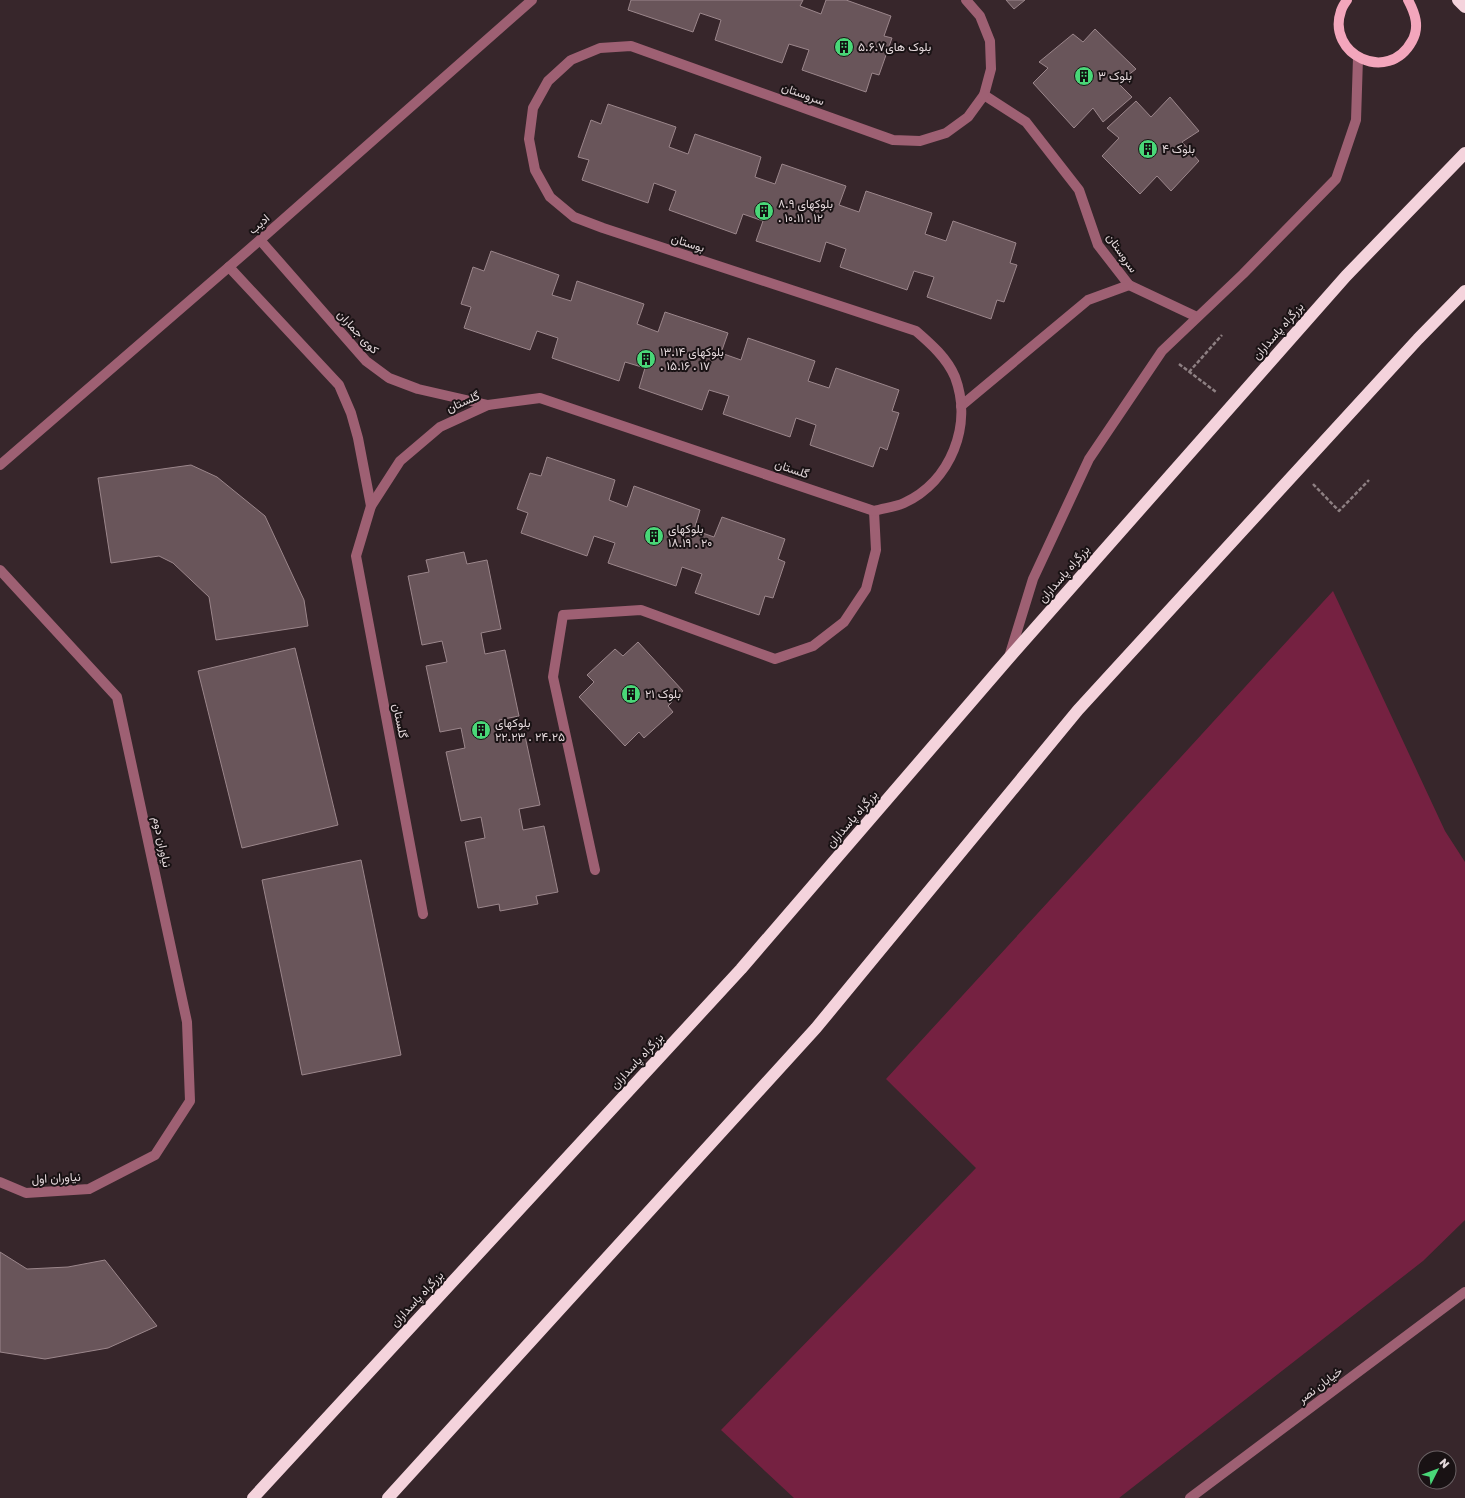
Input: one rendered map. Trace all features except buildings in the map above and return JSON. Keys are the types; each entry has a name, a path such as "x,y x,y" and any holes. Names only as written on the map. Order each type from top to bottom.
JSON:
{"highway":[{"path":"1458,0 1465,7"},
{"name":"بزرگراه پاسداران","path":"253,1498 741,969 1008,659 1346,276 1465,153"},
{"path":"388,1498 816,1028 1078,710 1418,339 1465,291"}],"main road":[{"path":"1347,0 1341,11 1339,24 1341,38 1348,49 1358,58 1371,62 1385,62 1398,58 1408,49 1414,37 1417,24 1414,10 1408,0"}],"street":[{"name":"ادیب","path":"0,465 260,240 532,0"},
{"name":"سروستان","path":"600,48 631,46 893,140 920,141 946,133 968,117 984,95 991,68 990,42 980,16 966,0"},
{"name":"بوستان","path":"600,48 571,60 548,81 533,108 529,140 535,170 550,197 574,217 603,228 916,331 939,351 954,377 962,406"},
{"path":"1008,659 1033,579 1089,459 1162,351 1243,274 1336,179 1356,120 1358,58"},
{"name":"سروستان","path":"962,406 1088,300 1129,285 1098,245 1079,190 1026,122 984,95"},
{"name":"کوی جماران","path":"260,240 366,361 389,378 418,389 488,405"},
{"path":"229,267 339,385 351,413 358,438 371,506"},
{"path":"1129,285 1197,317"},
{"name":"گلستان","path":"423,914 356,556 371,506 400,461 440,427 488,405 540,398 874,510"},
{"path":"596,870 552,677 563,615 641,610 775,659 813,646 844,622 866,589 876,550 874,510 903,503 929,487 948,464 959,436 962,406"},
{"name":"نیاوران دوم","path":"0,570 117,697 187,1022 190,1101 154,1155"},
{"name":"نیاوران اول","path":"0,1182 26,1193 89,1190 154,1155"},
{"name":"خیابان نصر","path":"1190,1498 1465,1292"}],"path":[{"path":"1189,372 1222,335"},
{"path":"1162,351 1233,404"},
{"path":"1299,470 1339,511 1369,480"}],"shaded area":[{"path":"1333,591 1445,831 1465,862 1465,1220 1423,1261 1119,1498 794,1498 721,1430 976,1168 886,1079"}],"place":[{"name":"بلوک های۵.۶.۷","path":"844,47"},
{"name":"بلوک ۳","path":"1084,76"},
{"name":"بلوک ۴","path":"1148,149"},
{"name":"بلوکهای ۸.۹ . ۱۰.۱۱ . ۱۲","path":"764,211"},
{"name":"بلوکهای ۱۳.۱۴ . ۱۵.۱۶ . ۱۷","path":"646,359"},
{"name":"بلوکهای ۱۸.۱۹ . ۲۰","path":"654,536"},
{"name":"بلوک ۲۱","path":"631,694"},
{"name":"بلوکهای ۲۲.۲۳ . ۲۴.۲۵","path":"481,730"}]}
